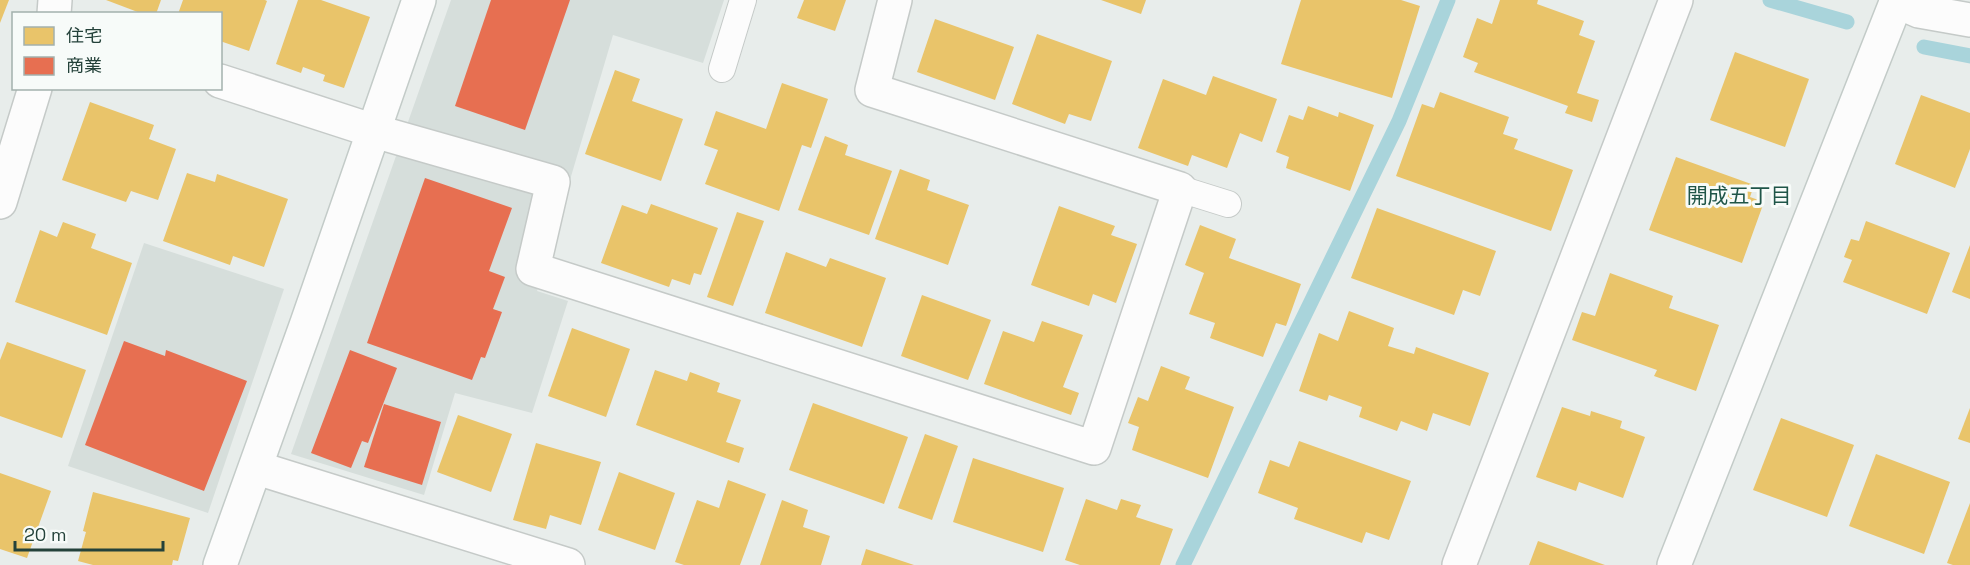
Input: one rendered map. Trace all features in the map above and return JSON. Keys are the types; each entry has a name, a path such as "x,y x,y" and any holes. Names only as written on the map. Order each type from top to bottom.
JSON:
{"street":[{"path":"220,565 257,468 418,0"},
{"path":"222,82 374,131 553,182 533,270 1094,448 1180,189 872,90 895,0"},
{"path":"1459,565 1676,0"},
{"path":"1674,565 1897,1 1919,11 1970,20"},
{"path":"0,202 34,90"},
{"path":"257,468 568,565"}],"lane":[{"path":"722,69 743,0"},
{"path":"1180,189 1228,204"}],"shaded area":[{"path":"451,0 724,0 703,63 613,35 537,291 568,301 532,413 455,393 424,495 291,454"},
{"path":"144,243 284,289 208,513 68,466"}],"building: 住宅":[{"path":"0,0 9,0 0,23"},
{"path":"106,0 161,0 157,12 138,12"},
{"path":"183,0 267,1 249,51 222,42 222,12 179,12"},
{"path":"298,0 321,0 370,17 344,88 323,81 325,75 303,67 301,73 276,64"},
{"path":"804,0 846,0 835,31 797,18"},
{"path":"1101,0 1146,0 1141,14"},
{"path":"1301,0 1401,0 1420,6 1392,98 1281,64"},
{"path":"1500,0 1538,0 1537,4 1584,21 1579,35 1595,41 1577,93 1599,100 1592,122 1565,113 1568,106 1474,72 1478,63 1463,57 1477,18 1492,24"},
{"path":"935,19 1014,47 995,100 917,72"},
{"path":"1037,34 1112,61 1091,121 1069,114 1065,124 1012,104"},
{"path":"1735,52 1809,79 1785,147 1710,120"},
{"path":"615,70 640,79 632,101 683,119 661,181 585,154"},
{"path":"1213,76 1277,99 1262,142 1240,133 1227,168 1192,155 1188,166 1138,148 1163,79 1206,95"},
{"path":"782,83 828,99 811,148 802,145 779,211 705,184 718,150 704,145 716,111 766,129"},
{"path":"1440,92 1509,117 1503,134 1518,139 1514,149 1573,170 1551,231 1396,176 1422,104 1434,108"},
{"path":"1921,95 1970,113 1970,149 1955,188 1895,164"},
{"path":"90,102 154,125 149,139 176,149 158,200 131,191 126,202 62,180"},
{"path":"1308,106 1338,117 1339,112 1374,125 1350,191 1286,168 1289,157 1276,152 1289,115 1303,120"},
{"path":"825,136 848,145 845,155 892,171 869,235 798,210"},
{"path":"1676,157 1754,185 1750,197 1764,202 1742,263 1649,230"},
{"path":"900,169 930,180 927,190 969,205 948,265 875,239"},
{"path":"187,173 215,182 217,174 288,199 264,267 233,256 230,265 163,241"},
{"path":"651,204 718,228 701,275 694,273 690,285 672,279 669,287 601,263 622,205 647,214"},
{"path":"1059,206 1115,226 1111,235 1137,244 1116,303 1093,294 1089,306 1031,285"},
{"path":"1377,208 1496,251 1480,296 1463,290 1454,315 1351,278"},
{"path":"737,212 764,221 733,306 707,297"},
{"path":"1866,221 1950,253 1927,314 1843,282 1852,260 1844,257 1851,239 1859,241"},
{"path":"63,222 96,234 91,248 132,263 107,335 15,302 40,230 57,237"},
{"path":"1200,225 1236,239 1229,258 1301,284 1286,326 1276,323 1263,357 1210,338 1215,323 1189,314 1204,273 1185,265"},
{"path":"1970,245 1970,299 1952,292"},
{"path":"786,252 826,267 830,258 886,278 862,347 765,313"},
{"path":"1610,273 1673,296 1669,308 1719,325 1696,391 1654,376 1657,370 1572,340 1582,312 1595,316"},
{"path":"922,295 991,320 968,380 901,356"},
{"path":"1349,311 1394,328 1388,346 1414,354 1416,347 1489,373 1470,426 1433,413 1427,431 1401,421 1397,431 1359,417 1362,407 1329,395 1327,401 1299,391 1319,333 1338,341"},
{"path":"1042,321 1083,335 1063,387 1079,393 1071,415 984,384 1003,331 1034,342"},
{"path":"572,328 630,349 606,417 548,396"},
{"path":"7,342 86,370 62,438 0,416 0,360"},
{"path":"1161,366 1190,377 1185,389 1234,407 1208,478 1132,450 1139,427 1128,423 1138,397 1148,401"},
{"path":"655,370 687,381 690,372 720,383 717,392 741,400 726,442 744,448 739,463 636,425"},
{"path":"813,403 908,437 884,504 789,470"},
{"path":"1562,407 1590,416 1591,411 1622,421 1620,428 1645,437 1623,498 1579,482 1576,491 1536,477"},
{"path":"1970,408 1970,443 1958,439"},
{"path":"458,415 512,434 491,492 437,472"},
{"path":"1781,418 1854,445 1827,517 1753,490"},
{"path":"925,434 958,446 932,520 898,508"},
{"path":"1299,441 1411,481 1389,540 1366,532 1362,543 1294,519 1298,508 1258,493 1270,460 1289,467"},
{"path":"536,443 601,462 581,525 550,515 546,529 513,520"},
{"path":"1876,454 1950,482 1924,554 1849,526"},
{"path":"973,458 1064,488 1043,552 953,522"},
{"path":"619,472 675,493 655,550 598,530"},
{"path":"0,473 51,491 27,558 0,549"},
{"path":"728,480 766,494 740,565 684,565 675,562 697,500 719,508"},
{"path":"93,492 190,518 178,561 173,560 172,565 93,565 78,561"},
{"path":"1086,499 1117,510 1121,499 1141,505 1136,517 1173,529 1160,565 1080,565 1065,560"},
{"path":"782,500 808,510 803,527 830,536 821,565 760,565"},
{"path":"1970,503 1970,565 1953,565 1947,563"},
{"path":"1538,541 1605,565 1529,565"},
{"path":"866,549 914,565 861,565"}],"building: 商業":[{"path":"491,0 570,0 525,130 455,106"},
{"path":"425,178 512,208 489,271 505,277 493,309 502,312 485,358 481,357 472,380 367,343"},
{"path":"124,341 165,356 166,350 247,381 204,491 85,445"},
{"path":"350,350 397,368 368,443 362,441 351,468 311,453"},
{"path":"384,404 441,422 422,485 364,467"}],"waterway":[{"path":"1183,565 1399,121 1448,0"},
{"path":"1770,0 1847,22"},
{"path":"1924,47 1970,56"}],"district":[{"name":"開成五丁目","path":"1739,195"}]}
